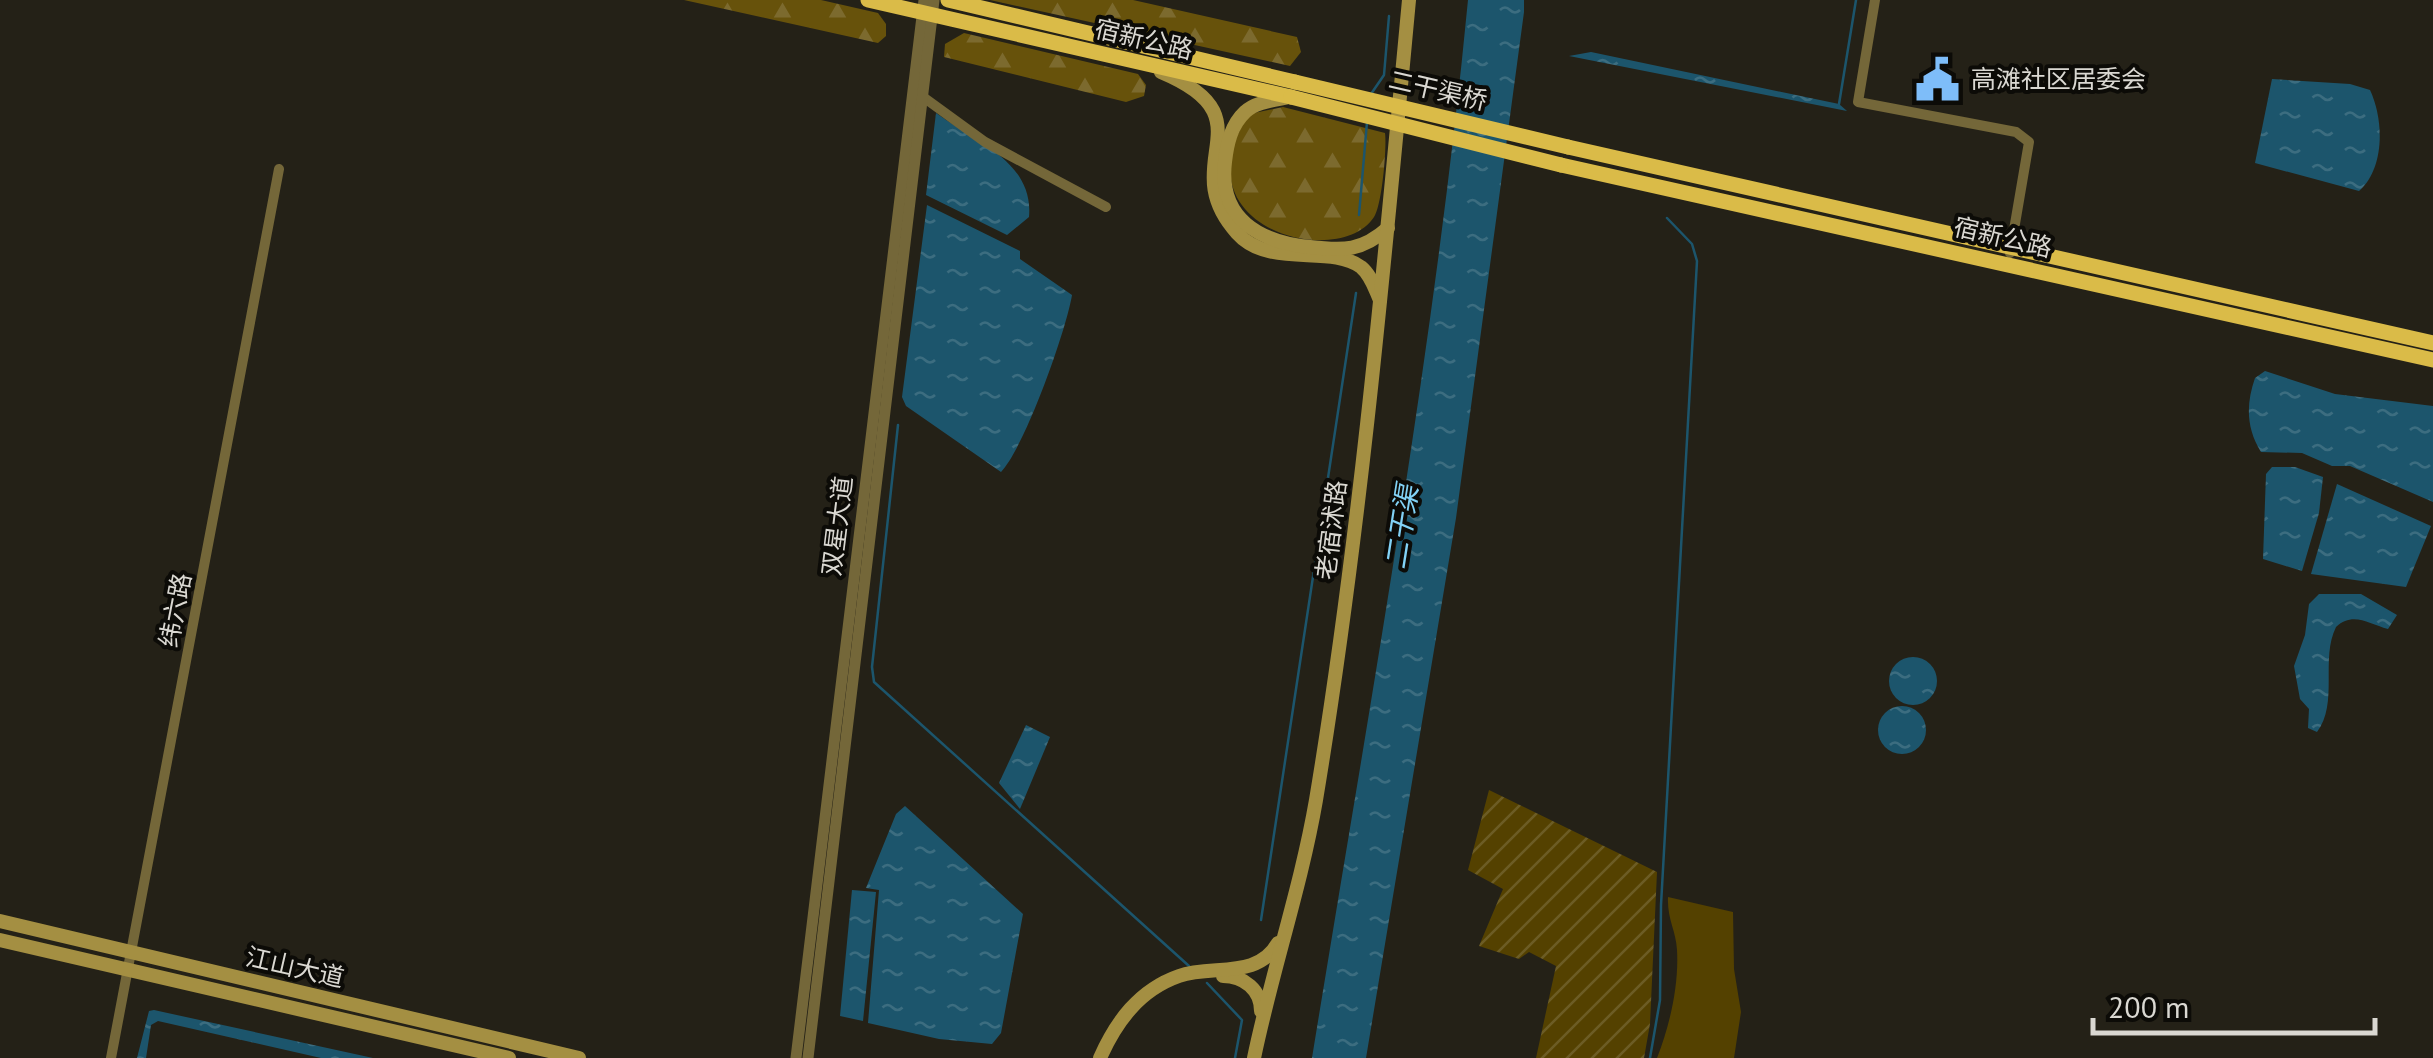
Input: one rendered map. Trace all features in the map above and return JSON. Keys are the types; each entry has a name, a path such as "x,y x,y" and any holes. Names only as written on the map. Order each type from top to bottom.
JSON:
{"highway":[{"name":"宿新公路","path":"868,0 927,6 1142,64 1292,92"},
{"name":"宿新公路","path":"948,0 1292,92"},
{"name":"二干渠桥","path":"1292,92 1568,147"},
{"name":"二干渠桥","path":"1292,92 1561,165"},
{"name":"宿新公路","path":"1568,147 2433,360"},
{"name":"宿新公路","path":"1561,165 2433,343"}],"main road":[{"name":"老宿沭路","path":"1254,1058 1316,800 1346,596 1381,302 1408,0"},
{"path":"1142,64 1194,86 1212,104 1218,135 1214,193 1224,218 1242,238 1293,256 1350,262 1362,268 1381,302"},
{"path":"1292,92 1252,107 1233,128 1223,177 1226,198 1240,221 1280,244 1345,251 1362,248 1388,228"},
{"path":"1100,1058 1134,1002 1176,976 1250,966 1264,960 1290,915"},
{"name":"江山大道","path":"0,921 579,1058"},
{"name":"江山大道","path":"0,940 510,1058"},
{"path":"1108,1058 1126,1025 1158,995 1187,981 1259,970 1277,958"},
{"path":"1232,976 1246,981 1261,1000 1260,1026"}],"street":[{"path":"1875,0 1858,102 2016,132 2029,142 2009,256"},
{"name":"双星大道","path":"796,1058 927,6"},
{"name":"双星大道","path":"808,1058 916,92"},
{"path":"916,92 985,142 1106,208"},
{"name":"纬六路","path":"111,1058 279,170"}],"shaded area":[{"path":"1489,790 1657,872 1650,1024 1644,1058 1536,1058 1556,966 1529,952 1519,959 1479,946 1503,889 1468,870"},
{"path":"1668,897 1733,912 1734,969 1741,1012 1734,1058 1657,1058 1670,1019 1677,977"}],"green space":[{"path":"684,0 821,0 878,13 886,24 886,36 878,43"},
{"path":"990,0 1133,0 1297,37 1301,52 1290,66"},
{"path":"964,33 1138,74 1146,85 1144,96 1126,102 944,57 945,44"},
{"path":"1283,107 1385,133 1377,211 1356,233 1329,240 1300,238 1271,229 1247,211 1232,186 1232,153 1249,114"}],"water":[{"name":"二干渠","path":"1468,0 1524,0 1524,12 1456,518 1366,1058 1312,1058 1419,398"},
{"path":"1591,52 1839,104 1847,111 1569,56"},
{"path":"2272,79 2350,84 2370,90 2378,115 2380,143 2374,170 2359,191 2255,163"},
{"path":"936,113 999,155 1022,181 1029,217 1007,235 926,195"},
{"path":"927,205 1020,251 1020,259 1072,295 1043,388 1011,459 1001,472 906,406 902,397"},
{"path":"2265,371 2335,394 2433,406 2433,502 2350,466 2332,466 2302,453 2261,452 2252,434 2249,407 2255,378"},
{"path":"2272,467 2295,467 2323,477 2319,513 2302,571 2263,559 2266,474"},
{"path":"2337,484 2431,526 2406,587 2311,574"},
{"path":"2319,594 2361,594 2397,615 2388,629 2355,619 2336,627 2329,653 2327,708 2317,732 2308,728 2309,709 2300,699 2294,666 2305,635 2309,604"},
{"path":"1913,657 1930,664 1937,681 1930,698 1913,705 1896,698 1889,681 1896,664"},
{"path":"1902,706 1919,713 1926,730 1919,747 1902,754 1885,747 1878,730 1885,713"},
{"path":"1026,725 1050,737 1020,809 999,783"},
{"path":"905,806 1023,914 1001,1033 992,1044 939,1039 868,1023 879,890 866,888 896,814"},
{"path":"852,890 876,892 863,1021 840,1016"},
{"path":"149,1011 373,1058 321,1058 158,1021 151,1025 146,1058 137,1058"}],"waterway":[{"path":"1839,104 1856,0"},
{"path":"1371,94 1384,75 1389,16"},
{"path":"1359,215 1367,122"},
{"path":"1650,1058 1660,1000 1661,905 1697,261 1692,244 1667,218"},
{"path":"1261,920 1356,293"},
{"path":"898,425 872,667 874,682 1189,966"},
{"path":"1207,983 1242,1020 1235,1058"}],"place":[{"name":"高滩社区居委会","path":"1938,79"}]}
